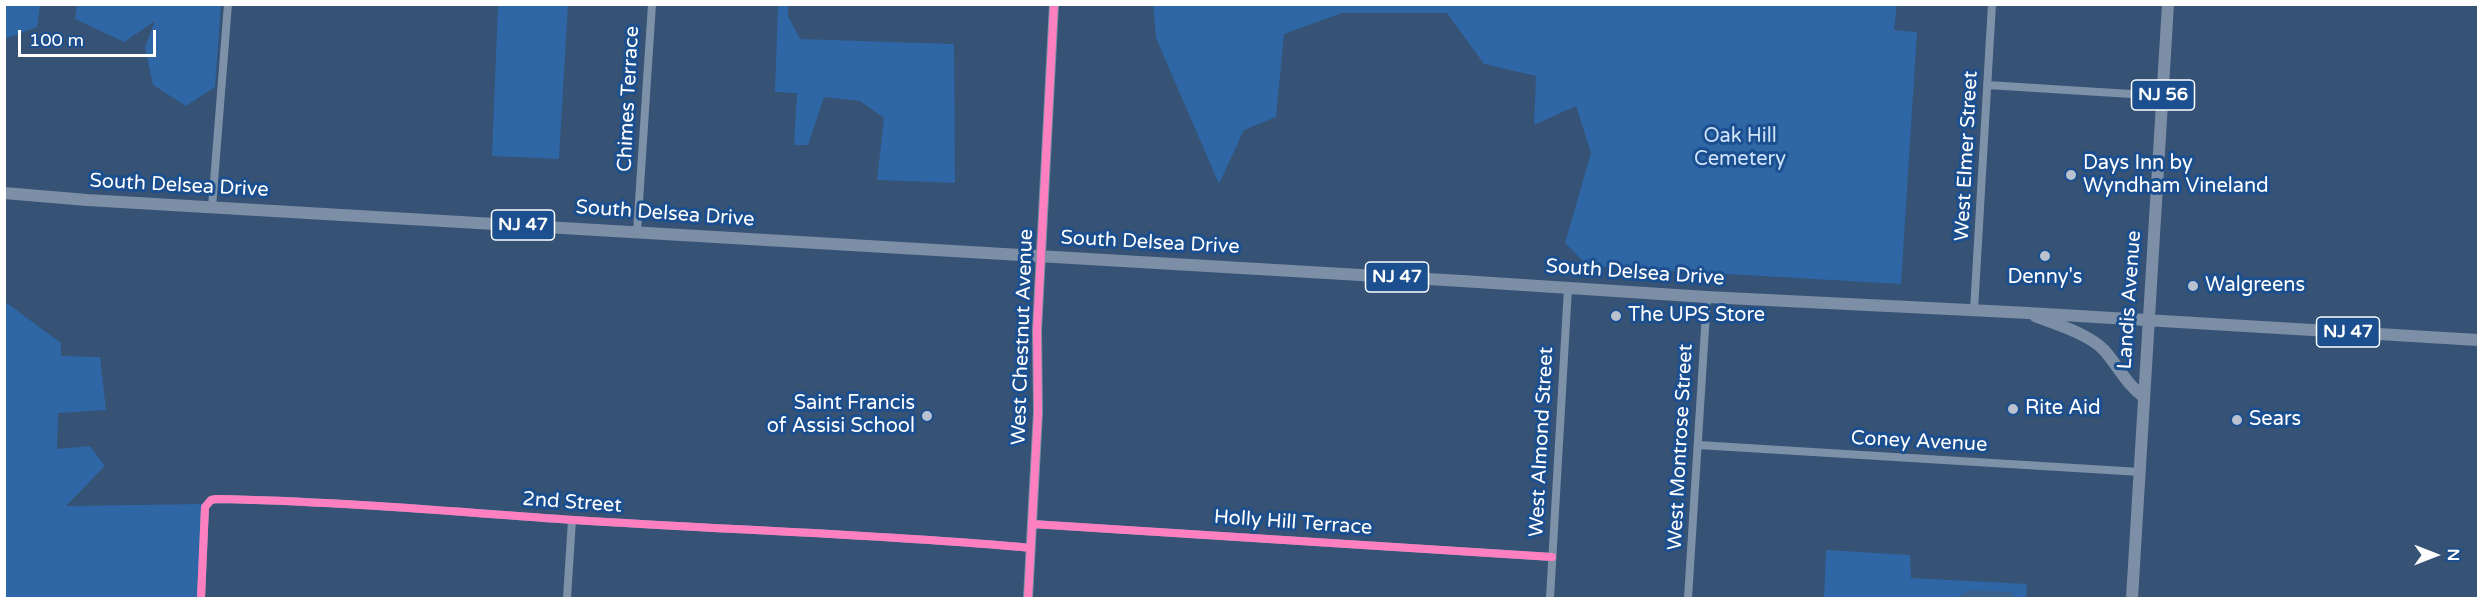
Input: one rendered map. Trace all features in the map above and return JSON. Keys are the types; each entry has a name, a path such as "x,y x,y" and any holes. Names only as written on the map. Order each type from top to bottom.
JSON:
{"main road":[{"name":"Landis Avenue","path":"2132,598 2168,4"},
{"name":"South Delsea Drive","path":"4,193 87,200 637,231 1707,297 2149,320"},
{"path":"2029,313 2092,341 2102,349 2132,389 2144,397"},
{"name":"NJ 47","path":"2149,320 2478,340"}],"street":[{"path":"212,207 228,4"},
{"name":"Chimes Terrace","path":"637,231 652,4"},
{"name":"West Chestnut Avenue","path":"1028,598 1038,412 1041,256 1054,4"},
{"name":"West Elmer Street","path":"1974,310 1992,4"},
{"path":"1987,86 2163,96"},
{"name":"West Almond Street","path":"1550,598 1568,288"},
{"name":"West Montrose Street","path":"1688,598 1707,297"},
{"name":"Coney Avenue","path":"1698,445 2140,472"},
{"name":"2nd Street","path":"201,598 206,507 211,500 216,499 865,535 1031,548"},
{"name":"2nd Street","path":"567,598 572,520"},
{"name":"Holly Hill Terrace","path":"1032,524 1552,557"}],"green space":[{"path":"5,4 40,5 37,27 5,39"},
{"path":"77,5 221,5 215,87 186,106 153,85 145,47 155,21 124,42 75,19"},
{"path":"498,5 568,5 559,159 492,156"},
{"path":"778,5 788,5 788,16 800,39 954,44 955,183 877,180 884,118 860,101 824,97 808,145 794,145 797,93 775,92"},
{"name":"Oak Hill Cemetery","path":"1153,5 1897,5 1894,30 1917,32 1901,284 1588,266 1565,243 1591,153 1576,106 1534,125 1536,76 1484,64 1447,13 1342,13 1284,34 1276,117 1244,130 1219,184 1156,38"},
{"path":"4,301 61,343 61,356 100,357 106,410 58,413 57,449 90,446 105,466 66,506 205,504 201,598 5,598"},
{"path":"1826,550 1910,555 1911,578 2027,584 2026,598 1824,598"}],"shaded area":[{"path":"1969,590 2012,592 2014,598 1957,598"}],"cycle path":[{"path":"1028,598 1038,412 1037,330 1054,4"},
{"path":"201,598 205,507 211,500 216,499 350,504 631,524 916,539 1031,548"},
{"path":"1032,524 1552,557"}],"place":[{"name":"Days Inn by Wyndham Vineland","path":"2071,175"},
{"name":"Denny's","path":"2045,256"},
{"name":"Walgreens","path":"2193,286"},
{"name":"The UPS Store","path":"1616,316"},
{"name":"Rite Aid","path":"2013,409"},
{"name":"Saint Francis of Assisi School","path":"927,416"},
{"name":"Sears","path":"2237,420"}]}
